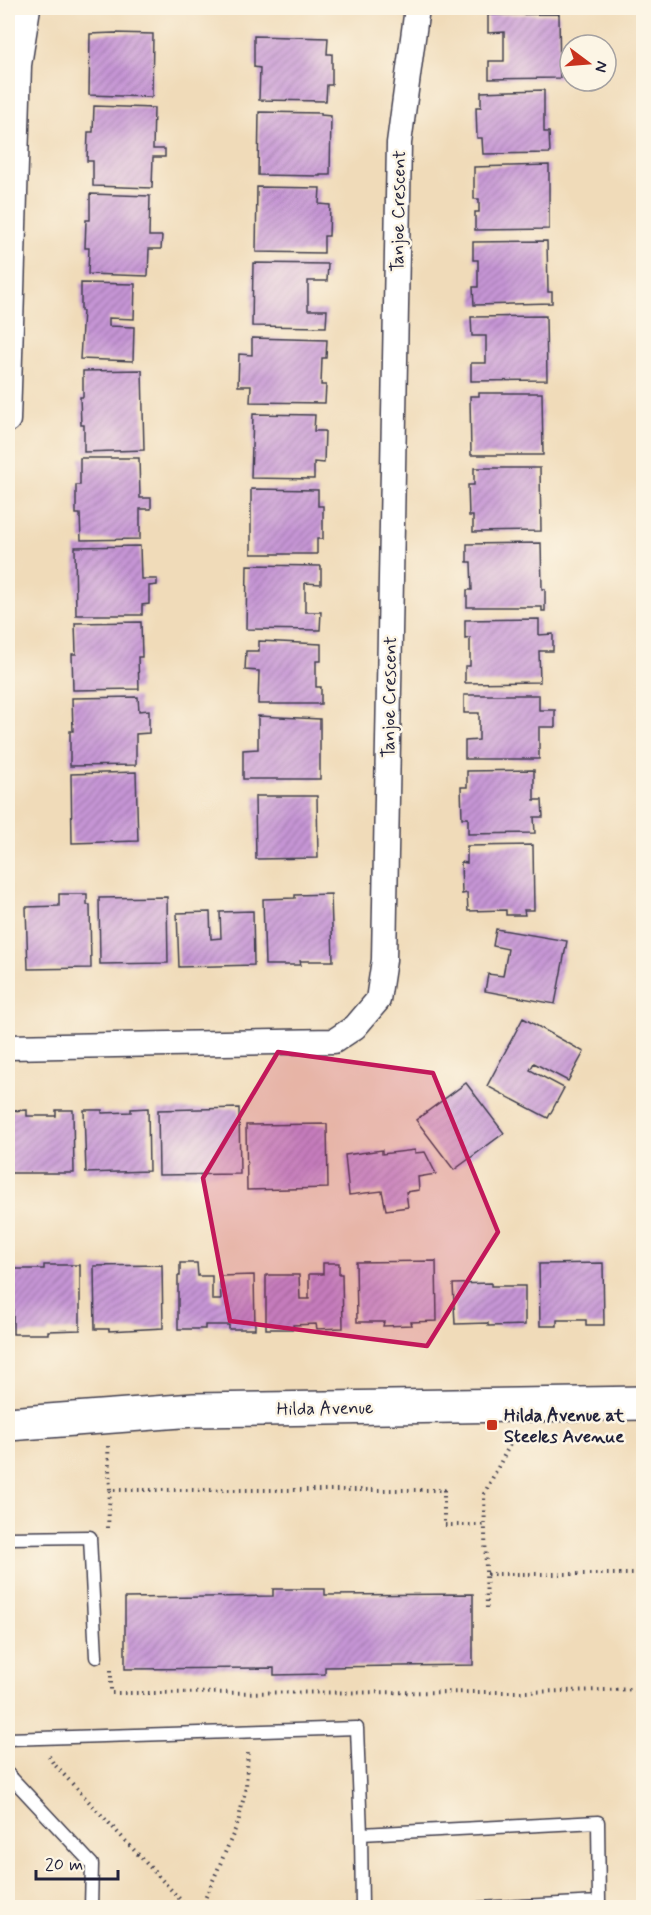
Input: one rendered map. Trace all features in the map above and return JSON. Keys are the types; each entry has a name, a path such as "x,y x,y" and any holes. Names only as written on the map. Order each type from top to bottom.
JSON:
{"street":[{"path":"8,420 19,65 27,8"},
{"name":"Tanjoe Crescent","path":"8,1047 334,1041 356,1027 378,1000 384,949 399,143 417,8"},
{"name":"Hilda Avenue","path":"8,1424 194,1410 644,1403"}],"lane":[{"path":"8,1538 90,1537 96,1657"},
{"path":"8,1739 357,1728 362,1908"},
{"path":"8,1774 92,1864 90,1908"},
{"path":"361,1834 598,1822 599,1902 479,1908"}],"path":[{"path":"487,1608 484,1494 517,1433"},
{"path":"107,1439 110,1490 107,1536"},
{"path":"110,1490 444,1490 444,1525 485,1525"},
{"path":"487,1574 644,1574"},
{"path":"111,1660 111,1693 523,1692 644,1689"},
{"path":"201,1908 238,1823 246,1787 249,1732"},
{"path":"38,1738 53,1763 188,1908"}],"highlighted area":[{"path":"278,1052 433,1073 498,1232 427,1346 230,1321 203,1178"}],"building":[{"path":"559,14 558,78 489,79 489,61 504,61 504,32 488,33 488,15"},
{"path":"90,34 153,34 152,97 89,95"},
{"path":"254,36 328,38 327,54 332,54 332,85 327,85 326,101 259,100 260,68 254,67"},
{"path":"544,90 544,132 549,132 550,153 483,154 482,138 477,138 476,107 481,107 481,92"},
{"path":"94,106 154,108 153,149 165,149 165,157 153,157 152,188 93,186 93,161 87,161 88,132 93,132"},
{"path":"259,112 321,113 321,115 331,116 330,175 258,175"},
{"path":"549,165 549,229 475,230 475,212 479,212 479,199 474,199 474,167"},
{"path":"257,187 320,188 319,204 330,205 329,236 324,236 324,253 256,252"},
{"path":"90,194 150,196 149,236 162,236 161,249 149,249 148,276 88,274 89,248 85,248 86,220 90,220"},
{"path":"547,241 548,292 552,292 552,303 474,305 473,287 478,287 478,260 473,260 473,242"},
{"path":"253,263 328,264 327,281 308,281 308,310 327,310 326,327 252,326"},
{"path":"81,283 135,284 134,319 109,318 109,326 134,327 133,361 80,359 83,311 81,311"},
{"path":"546,316 547,380 471,381 471,363 486,363 486,336 472,336 471,317"},
{"path":"252,338 327,340 326,358 322,358 321,385 326,385 325,403 250,402 251,386 238,386 239,354 252,355"},
{"path":"142,370 144,450 84,452 84,425 81,425 80,397 83,397 83,371"},
{"path":"479,393 542,393 543,455 471,455 470,396 479,396"},
{"path":"253,414 315,415 314,431 325,431 324,463 314,462 314,479 251,478"},
{"path":"80,458 139,458 140,498 151,498 151,509 140,509 140,539 81,540 80,514 76,514 76,485 80,485"},
{"path":"474,468 540,468 541,531 473,532 473,516 469,516 468,485 474,485"},
{"path":"251,489 318,490 318,506 323,506 323,539 317,539 317,554 251,554"},
{"path":"541,543 545,611 542,611 542,607 467,607 467,590 472,590 471,562 467,562 467,544"},
{"path":"140,546 141,579 157,579 157,585 149,586 149,604 142,605 142,615 76,615 75,547"},
{"path":"247,565 321,566 321,584 305,583 305,612 321,612 320,630 246,629"},
{"path":"539,619 539,635 553,634 553,651 539,651 540,682 465,683 465,666 470,666 470,638 465,639 465,620"},
{"path":"141,622 142,657 138,657 139,689 73,690 72,654 76,654 75,623"},
{"path":"259,641 321,644 321,661 316,661 316,687 321,687 321,704 258,704 259,671 245,670 246,651 259,651"},
{"path":"464,695 539,695 539,710 555,710 555,727 539,727 539,759 465,759 465,741 479,740 479,713 464,713"},
{"path":"138,697 139,711 149,710 149,733 136,734 136,765 70,766 70,731 73,731 72,698"},
{"path":"258,716 320,719 320,779 243,779 243,750 258,749"},
{"path":"534,770 534,800 542,800 543,817 534,817 535,833 468,834 468,818 462,818 461,787 467,787 467,771"},
{"path":"136,772 138,841 72,843 71,774"},
{"path":"255,796 317,796 318,858 256,859"},
{"path":"533,845 534,910 524,910 525,915 506,915 506,910 468,911 467,893 462,894 461,862 467,863 467,846"},
{"path":"59,894 87,894 87,905 90,905 91,968 28,969 26,907 59,906"},
{"path":"331,894 333,961 300,961 301,965 265,965 263,899"},
{"path":"167,897 168,963 100,964 99,898"},
{"path":"253,911 254,965 179,967 177,913 210,912 211,939 221,938 220,912"},
{"path":"496,929 567,941 555,1004 485,991 488,974 503,976 508,949 493,946"},
{"path":"523,1018 584,1052 568,1081 534,1063 530,1070 564,1088 548,1118 487,1086"},
{"path":"466,1083 504,1133 454,1170 416,1120"},
{"path":"148,1108 149,1171 86,1173 84,1110 102,1110 102,1113 131,1112 131,1109"},
{"path":"239,1108 240,1174 159,1175 158,1110"},
{"path":"27,1110 27,1116 56,1116 56,1110 73,1110 74,1173 10,1173 9,1111"},
{"path":"327,1124 328,1188 247,1190 246,1125"},
{"path":"382,1150 382,1154 415,1150 415,1153 425,1152 436,1174 418,1177 419,1190 406,1192 408,1207 386,1210 382,1191 349,1195 345,1155"},
{"path":"436,1261 437,1321 383,1326 384,1322 357,1322 356,1262"},
{"path":"180,1263 197,1263 198,1276 212,1276 212,1300 221,1300 220,1276 254,1275 255,1329 229,1329 229,1325 205,1325 205,1329 178,1329"},
{"path":"323,1263 339,1263 339,1274 342,1274 343,1328 317,1329 316,1324 293,1325 293,1329 266,1329 266,1275 299,1275 300,1299 309,1299 309,1274 323,1274"},
{"path":"603,1263 604,1325 586,1325 586,1320 557,1320 557,1326 540,1326 539,1264"},
{"path":"44,1265 80,1265 80,1330 48,1331 48,1334 13,1334 13,1269 44,1269"},
{"path":"162,1265 163,1328 109,1331 109,1329 95,1329 94,1266"},
{"path":"491,1283 491,1286 525,1286 525,1325 455,1324 453,1284"},
{"path":"273,1589 325,1589 325,1595 473,1594 473,1665 325,1667 325,1674 274,1675 274,1668 125,1669 125,1598 273,1596"}],"place":[{"name":"Hilda Avenue at Steeles Avenue","path":"492,1425"}]}
